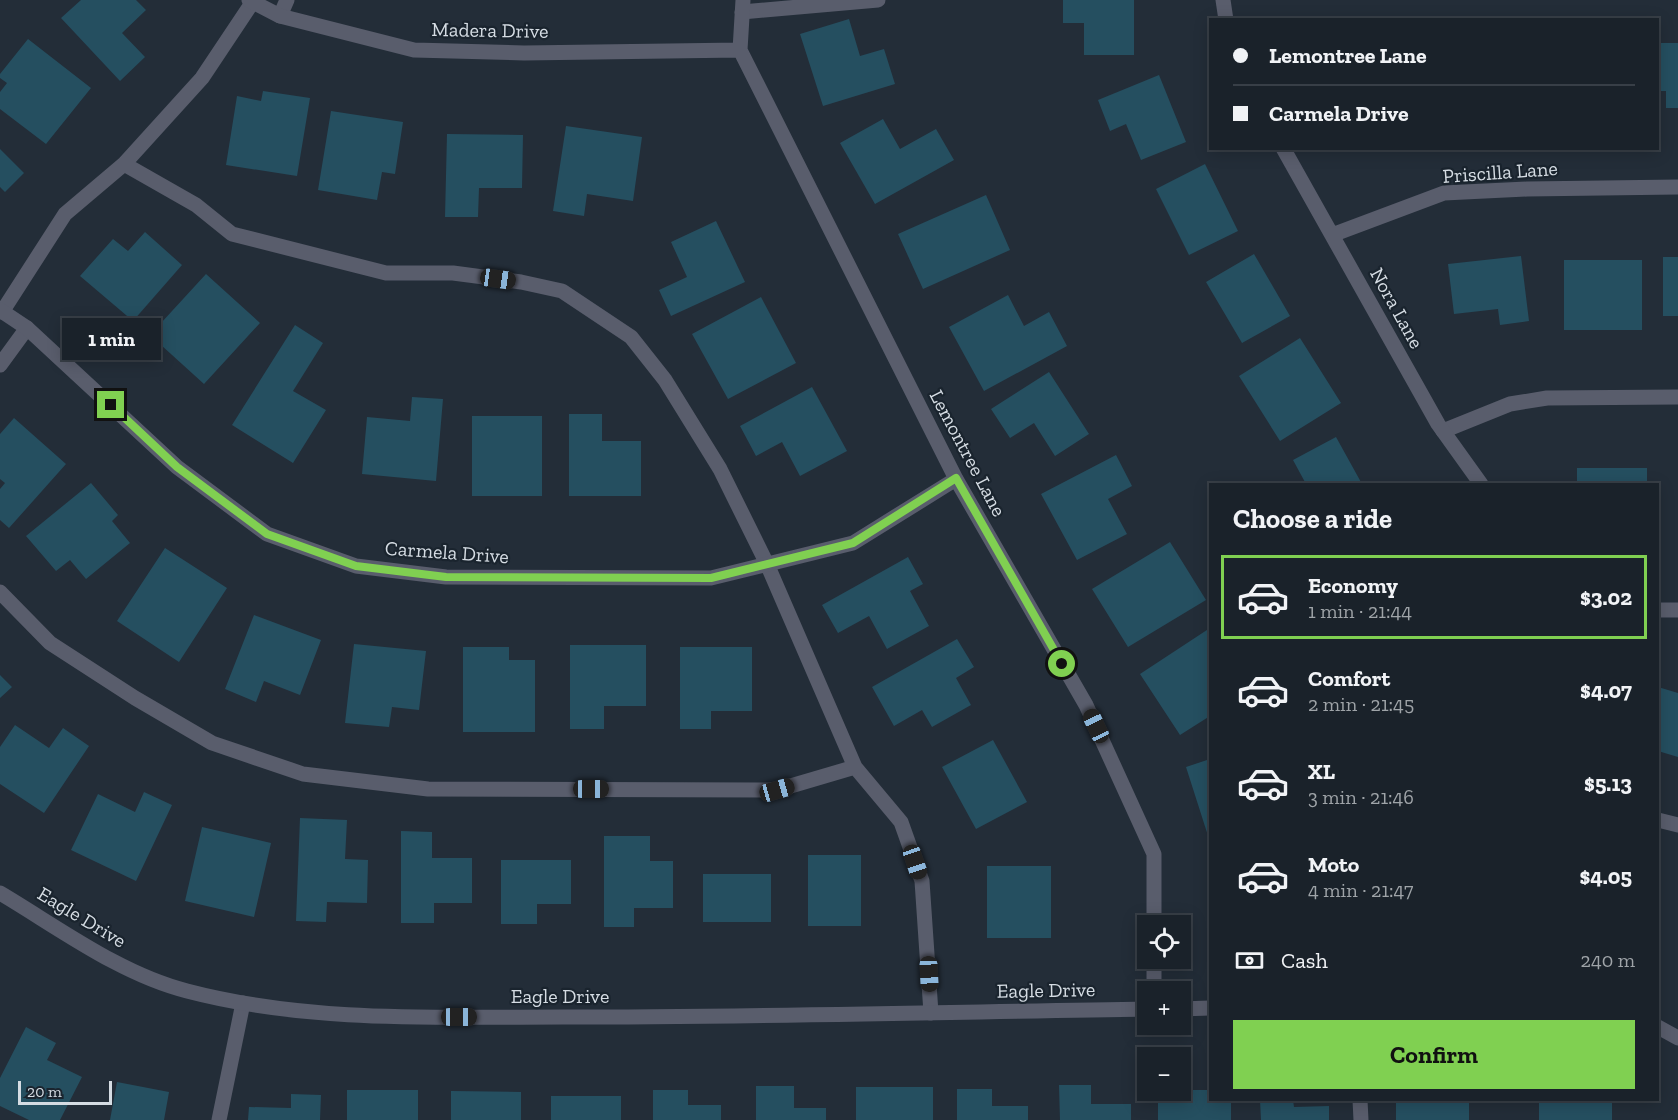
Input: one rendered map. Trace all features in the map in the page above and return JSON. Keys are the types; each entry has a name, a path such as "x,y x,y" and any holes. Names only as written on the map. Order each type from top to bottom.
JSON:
{"street":[{"path":"280,16 287,0"},
{"path":"742,6 878,0"},
{"path":"1223,0 1226,18"},
{"path":"1,311 65,214 124,164 202,78 251,1"},
{"name":"Madera Drive","path":"251,1 280,16 414,51 740,51"},
{"name":"Lemontree Lane","path":"742,6 740,51 956,478 1086,705 1154,854 1154,915"},
{"name":"Nora Lane","path":"1284,150 1443,431 1480,483"},
{"path":"124,164 196,206 232,234 271,246 386,273 453,273 521,282 562,291 631,337 665,380 720,468 767,564 855,767 901,822 922,881 931,1012"},
{"name":"Priscilla Lane","path":"1332,235 1444,193 1527,189 1678,188"},
{"name":"Carmela Drive","path":"1,311 27,328 177,467 267,534 356,566 446,577 711,578 853,543 956,478"},
{"path":"0,365 27,328"},
{"path":"1443,431 1510,404 1547,398 1678,397"},
{"path":"0,592 50,643 135,698 212,743 303,774 428,789 777,790 855,767"},
{"path":"1659,610 1678,610"},
{"path":"1659,820 1678,825"},
{"name":"Eagle Drive","path":"0,892 134,972 185,991 243,1003 371,1017 1137,1009"},
{"path":"219,1120 243,1003"},
{"path":"1191,1009 1209,1008"},
{"path":"1659,1028 1678,1038"},
{"path":"1360,1101 1361,1120"}],"building":[{"path":"81,0 136,0 146,10 122,33 145,57 120,81 61,18"},
{"path":"1063,0 1134,0 1134,55 1084,55 1084,23 1063,23"},
{"path":"1362,17 1393,17 1393,18"},
{"path":"849,19 860,56 884,49 895,84 823,106 800,34"},
{"path":"28,39 91,88 46,144 0,109 0,92 7,83 0,78 0,74"},
{"path":"1659,43 1678,43 1678,108 1666,108 1666,91 1659,91"},
{"path":"1159,75 1186,142 1141,160 1126,124 1110,131 1098,100"},
{"path":"263,91 310,98 297,176 226,165 237,96 261,101"},
{"path":"331,111 403,122 395,174 382,172 377,200 318,190"},
{"path":"883,119 900,149 936,129 954,160 875,204 840,143"},
{"path":"566,126 642,137 633,201 587,194 584,216 553,211"},
{"path":"447,134 523,135 522,188 479,188 478,217 445,217"},
{"path":"0,149 24,173 5,192 0,187"},
{"path":"1205,164 1238,231 1189,255 1156,189"},
{"path":"986,195 1010,250 923,289 898,234"},
{"path":"716,221 745,282 671,316 659,290 687,277 671,242"},
{"path":"145,232 182,265 133,321 80,276 113,239 128,251"},
{"path":"1254,254 1290,316 1242,343 1206,282"},
{"path":"1521,256 1529,321 1500,325 1498,309 1454,314 1448,264"},
{"path":"1663,257 1678,257 1678,316 1663,316"},
{"path":"1564,260 1642,260 1642,330 1564,330"},
{"path":"206,274 260,323 204,384 150,335"},
{"path":"1008,295 1024,326 1049,312 1067,346 984,391 949,327"},
{"path":"761,297 796,363 728,399 692,334"},
{"path":"295,325 323,343 293,391 326,410 293,463 232,425"},
{"path":"1300,338 1341,403 1280,441 1239,376"},
{"path":"1049,372 1089,434 1055,456 1034,423 1010,438 991,409"},
{"path":"812,387 847,451 800,476 782,442 756,456 740,426"},
{"path":"412,397 443,399 436,481 362,474 367,417 410,421"},
{"path":"569,414 602,414 602,441 641,441 641,496 569,496"},
{"path":"472,416 542,416 542,496 472,496"},
{"path":"14,418 66,464 9,528 0,520 0,489 5,483 0,479 0,434"},
{"path":"1336,437 1361,483 1305,483 1293,460"},
{"path":"1116,455 1132,486 1108,499 1127,534 1077,560 1041,494"},
{"path":"1577,468 1647,468 1647,483 1577,483"},
{"path":"91,483 118,515 112,521 130,543 86,579 70,560 56,571 26,536"},
{"path":"1170,542 1206,600 1128,647 1092,589"},
{"path":"165,548 227,588 179,662 117,621"},
{"path":"908,557 923,584 910,591 929,626 887,649 869,616 838,633 822,605"},
{"path":"254,615 321,640 300,695 264,681 256,702 225,689"},
{"path":"1209,629 1209,717 1180,735 1140,674"},
{"path":"957,639 974,667 956,678 971,705 932,727 922,710 894,726 872,687"},
{"path":"354,644 426,651 419,710 392,707 389,727 345,723"},
{"path":"570,645 646,645 646,706 604,706 604,729 570,729"},
{"path":"463,647 509,647 509,660 535,660 535,732 463,732"},
{"path":"680,647 752,647 752,711 711,711 711,729 680,729"},
{"path":"0,675 12,687 0,698"},
{"path":"1659,687 1678,693 1678,757 1659,751"},
{"path":"15,725 49,748 63,728 89,746 44,813 0,784 0,747"},
{"path":"993,740 1027,802 976,829 942,767"},
{"path":"1209,759 1209,839 1186,767"},
{"path":"144,792 172,805 136,881 71,850 98,794 135,812"},
{"path":"300,818 347,820 345,859 368,860 367,903 327,902 326,922 296,921"},
{"path":"202,827 271,843 254,917 185,901"},
{"path":"401,831 432,832 432,858 472,858 472,903 434,903 434,923 401,923"},
{"path":"604,836 650,836 650,861 673,861 673,908 634,908 634,927 604,927"},
{"path":"808,855 861,855 861,926 808,926"},
{"path":"501,860 571,860 571,904 537,904 537,924 501,924"},
{"path":"987,866 1051,866 1051,938 987,938"},
{"path":"703,874 771,874 771,922 703,922"},
{"path":"26,1027 56,1043 47,1060 82,1077 60,1120 29,1120 0,1106 0,1078"},
{"path":"117,1082 169,1092 164,1120 110,1120"},
{"path":"1059,1085 1091,1085 1091,1104 1131,1104 1131,1120 1060,1120"},
{"path":"756,1086 794,1086 794,1108 826,1108 826,1120 756,1120"},
{"path":"856,1087 933,1087 933,1120 856,1120"},
{"path":"957,1089 992,1089 992,1106 1028,1106 1028,1120 957,1120"},
{"path":"347,1090 418,1090 418,1120 347,1120"},
{"path":"653,1090 688,1090 688,1105 721,1105 721,1120 653,1120"},
{"path":"1191,1090 1209,1090 1209,1101 1231,1101 1231,1120 1158,1120 1158,1101 1191,1101"},
{"path":"451,1091 521,1092 521,1120 451,1120"},
{"path":"291,1094 321,1095 320,1120 248,1120 249,1107 291,1108"},
{"path":"551,1096 621,1096 621,1120 551,1120"},
{"path":"1260,1101 1293,1101 1294,1107 1329,1106 1329,1120 1261,1120"},
{"path":"1396,1101 1469,1101 1469,1120 1396,1120"},
{"path":"1539,1101 1612,1101 1612,1120 1539,1120"}],"route":[{"path":"111,405 177,467 267,534 356,566 446,577 711,578 853,543 956,478 1062,664"}]}
